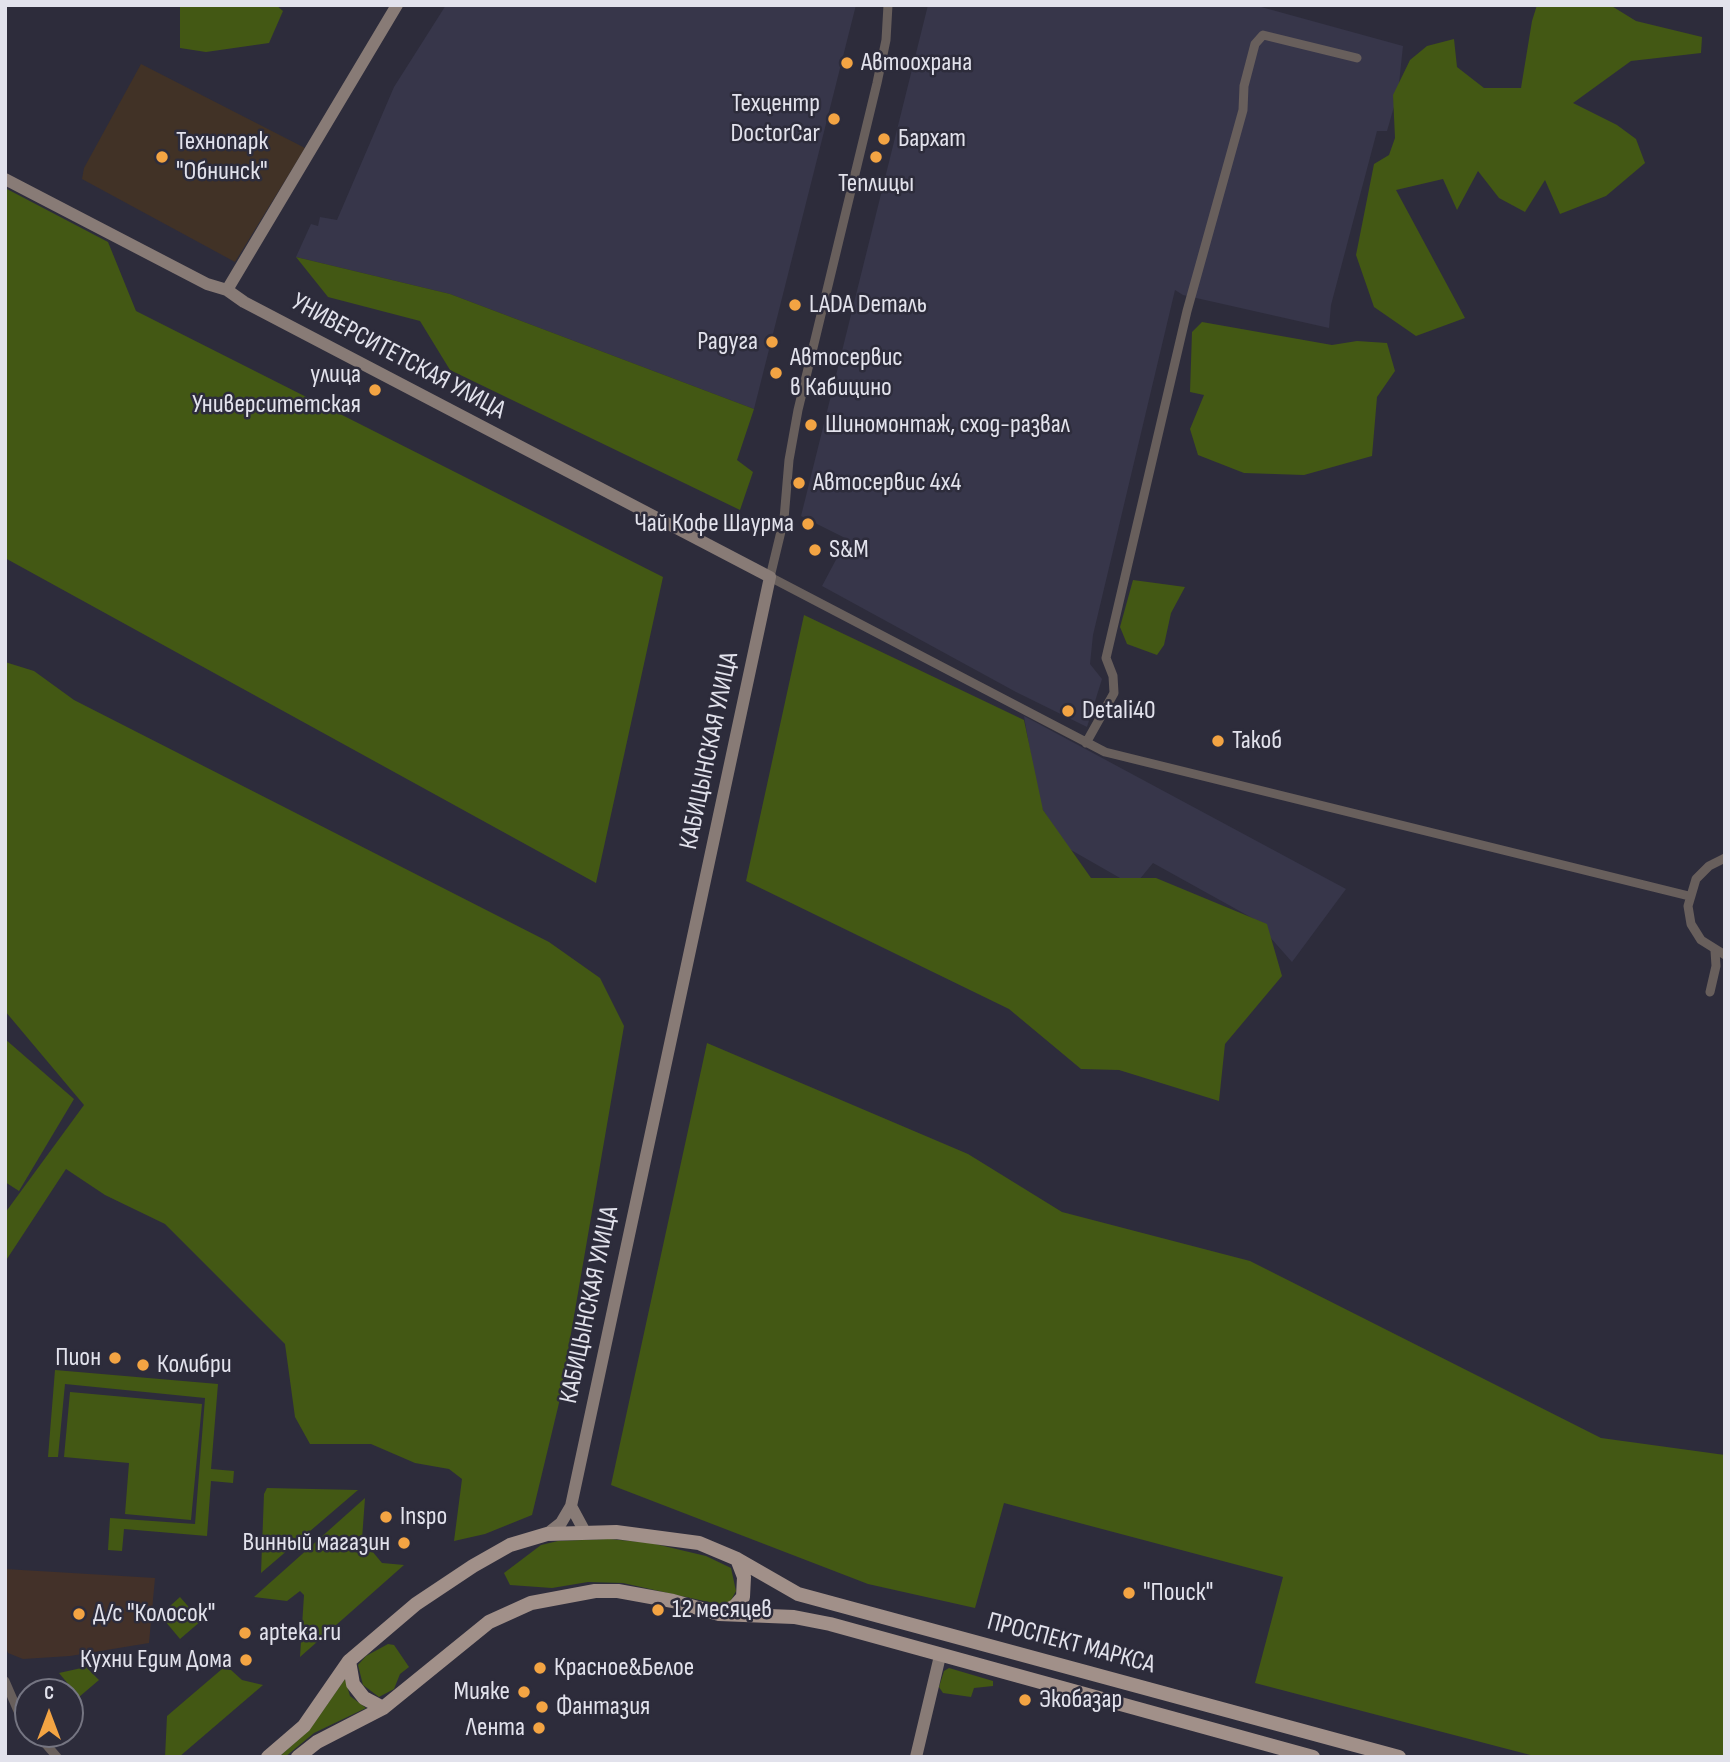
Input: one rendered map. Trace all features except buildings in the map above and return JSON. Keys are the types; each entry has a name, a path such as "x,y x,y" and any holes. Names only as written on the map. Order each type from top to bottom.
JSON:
{"main road":[{"name":"ПРОСПЕКТ МАРКСА","path":"268,1757 304,1726 349,1661 415,1604 510,1545 547,1534 585,1532 627,1532 685,1541 737,1559 798,1594 1399,1757"},
{"path":"719,1614 735,1606 743,1597 744,1577 737,1559"},
{"name":"ПРОСПЕКТ МАРКСА","path":"298,1757 317,1742 383,1708 477,1630 531,1603 586,1591 618,1591 673,1601 719,1614 794,1616 830,1624 1313,1757"},
{"path":"940,1656 947,1635"},
{"path":"349,1661 353,1684 364,1698 383,1708"}],"street":[{"path":"227,290 397,5"},
{"name":"КАБИЦЫНСКАЯ УЛИЦА","path":"571,1506 784,519 789,460 799,410 877,83 886,40 888,5"},
{"path":"1086,743 1114,693 1113,676 1106,658 1187,311 1243,110 1244,86 1255,44 1263,36 1357,58"},
{"name":"УНИВЕРСИТЕТСКАЯ УЛИЦА","path":"5,179 207,284 227,290 244,302 770,577"},
{"path":"770,577 1105,752 1689,896"},
{"path":"1710,992 1720,953 1701,940 1691,924 1689,896 1702,872 1725,858"},
{"path":"571,1506 585,1532"},
{"path":"547,1534 561,1524 571,1506"},
{"path":"916,1757 940,1656"},
{"path":"5,1681 14,1702"}],"shaded area":[{"path":"446,5 856,5 754,409 450,294 296,257 311,224 318,226 320,217 337,220 394,87"},
{"path":"928,5 1254,5 1403,46 1398,93 1387,131 1377,131 1331,305 1329,328 1183,295 1175,290 1093,635 1090,664 1102,679 1087,727 1016,692 822,586 847,539 801,516"},
{"path":"141,64 305,148 235,262 82,179 84,168"},
{"path":"1024,716 1346,889 1292,962 1254,919 1153,863 1134,886 1064,846 1039,803"},
{"name":"Д/с \"Колосок\"","path":"5,1569 155,1578 149,1643 70,1656 23,1659 8,1653 5,1644"}],"green space":[{"path":"180,5 276,5 283,11 269,43 206,52 180,48"},
{"path":"1537,5 1610,5 1636,21 1702,37 1701,53 1631,61 1573,103 1617,125 1636,139 1645,163 1606,196 1560,214 1545,180 1525,212 1499,198 1478,171 1457,210 1443,179 1396,190 1465,318 1416,336 1374,307 1356,255 1374,164 1389,155 1395,138 1393,95 1410,60 1427,46 1454,39 1457,67 1484,88 1521,88"},
{"path":"5,188 108,242 136,311 663,577 596,883 5,558"},
{"path":"296,257 450,294 754,409 737,460 753,472 740,510 450,370 420,321 328,297"},
{"path":"1202,322 1332,345 1357,341 1387,343 1395,371 1377,397 1372,456 1304,475 1244,473 1198,455 1190,429 1204,395 1190,392 1192,332"},
{"path":"1133,580 1185,587 1171,613 1164,645 1157,655 1127,644 1120,627"},
{"path":"804,615 1024,720 1043,810 1091,878 1156,878 1267,924 1282,976 1225,1044 1219,1101 1119,1070 1081,1069 1009,1009 746,881"},
{"path":"5,662 34,671 74,700 549,942 600,978 624,1026 559,1403 532,1515 485,1534 454,1541 462,1479 449,1469 415,1463 371,1444 310,1444 295,1417 285,1344 165,1224 105,1195 66,1169 5,1262 5,1213 84,1105 5,1011"},
{"path":"5,1039 74,1099 19,1191 5,1182"},
{"path":"707,1043 968,1154 1062,1212 1250,1261 1601,1438 1725,1455 1725,1757 1538,1757 1255,1683 1283,1577 1004,1503 975,1608 868,1584 611,1485"},
{"path":"55,1370 218,1384 211,1469 234,1471 233,1483 211,1481 207,1536 124,1529 122,1551 108,1550 110,1518 195,1524 205,1398 65,1384 58,1457 48,1457"},
{"path":"70,1392 202,1404 191,1520 125,1514 129,1463 64,1457"},
{"path":"267,1488 358,1490 261,1573 264,1494"},
{"path":"365,1498 362,1539 382,1563 404,1565 300,1657 304,1595 300,1591 287,1601 254,1597"},
{"path":"609,1539 651,1543 706,1556 731,1568 736,1591 730,1602 722,1605 623,1583 588,1582 552,1588 510,1585 504,1573 541,1545 558,1541"},
{"path":"180,1597 201,1621 180,1639 160,1615"},
{"path":"388,1644 394,1645 409,1667 400,1674 394,1689 379,1697 363,1685 358,1665 366,1656"},
{"path":"86,1667 99,1680 84,1693 84,1678 63,1678 59,1673"},
{"path":"949,1668 993,1681 993,1686 974,1688 971,1697 943,1693 939,1687 944,1671"},
{"path":"222,1669 231,1670 242,1680 263,1685 179,1757 165,1757 167,1716"},
{"path":"345,1679 350,1696 366,1708 314,1733 285,1757 279,1757 310,1729"}],"place":[{"name":"Автоохрана","path":"847,63"},
{"name":"Техцентр DoctorCar","path":"834,119"},
{"name":"Бархат","path":"884,139"},
{"name":"Технопарк \"Обнинск\"","path":"162,157"},
{"name":"Теплицы","path":"876,157"},
{"name":"LADA Dеталь","path":"795,305"},
{"name":"Радуга","path":"772,342"},
{"name":"Автосервис в Кабицино","path":"776,373"},
{"name":"улица Университетская","path":"375,390"},
{"name":"Шиномонтаж, сход-развал","path":"811,425"},
{"name":"Автосервис 4х4","path":"799,483"},
{"name":"Чай Кофе Шаурма","path":"808,524"},
{"name":"S&M","path":"815,550"},
{"name":"Detali40","path":"1068,711"},
{"name":"Такоб","path":"1218,741"},
{"name":"Пион","path":"115,1358"},
{"name":"Колибри","path":"143,1365"},
{"name":"Inspo","path":"386,1517"},
{"name":"Винный магазин","path":"404,1543"},
{"name":"\"Поиск\"","path":"1129,1593"},
{"name":"12 месяцев","path":"658,1610"},
{"name":"Д/с \"Колосок\"","path":"79,1614"},
{"name":"apteka.ru","path":"245,1633"},
{"name":"Кухни Едим Дома","path":"246,1660"},
{"name":"Красное&Белое","path":"540,1668"},
{"name":"Мияке","path":"524,1692"},
{"name":"Экобазар","path":"1025,1700"},
{"name":"Фантазия","path":"542,1707"},
{"name":"Лента","path":"539,1728"}]}
